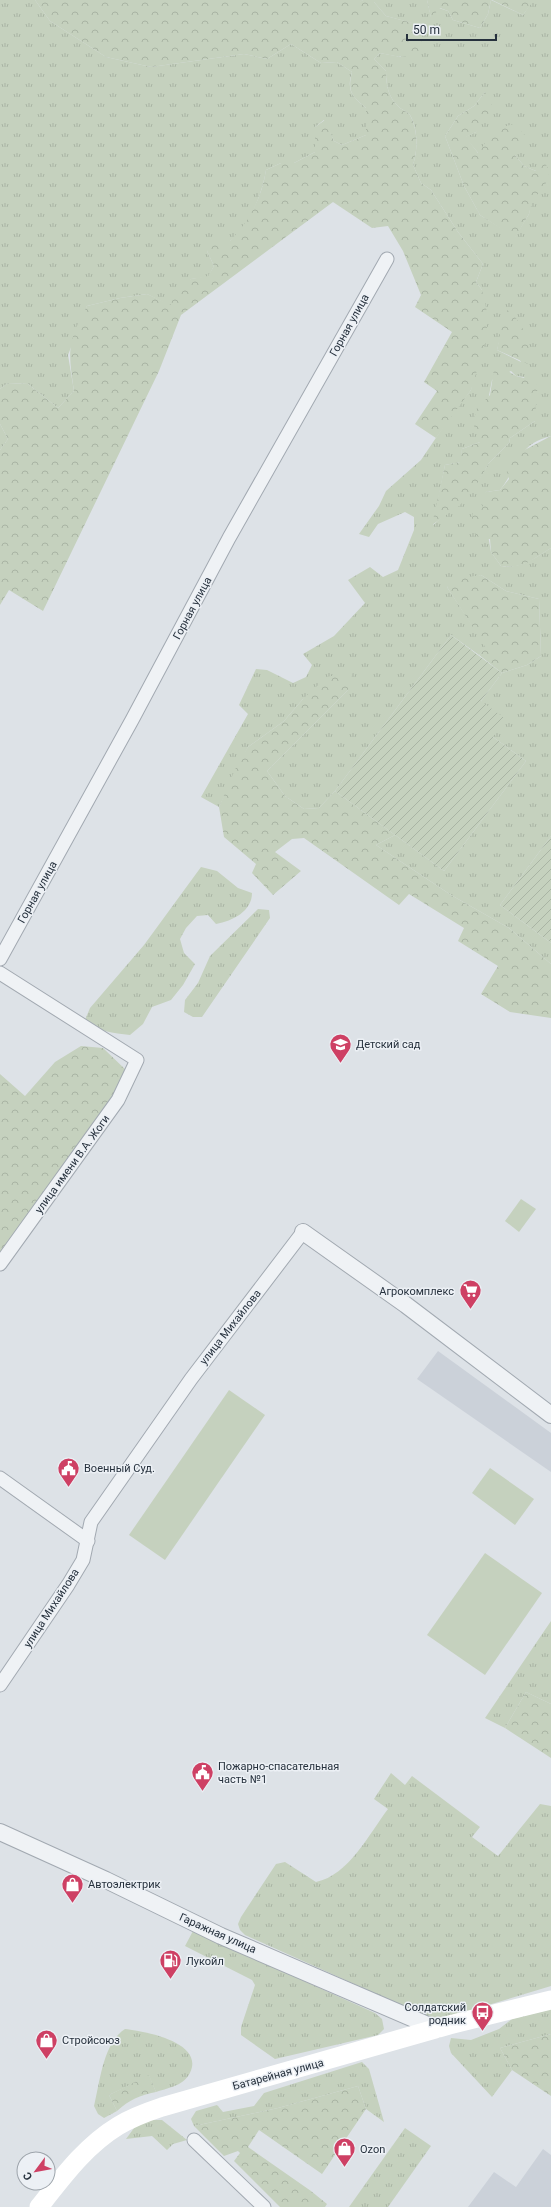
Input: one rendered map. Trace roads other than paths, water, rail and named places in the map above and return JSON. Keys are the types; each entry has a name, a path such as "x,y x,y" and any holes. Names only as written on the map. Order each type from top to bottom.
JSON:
{"main road":[{"name":"Батарейная улица","path":"39,2207 88,2149 118,2126 137,2116 232,2086 437,2029 551,2000"}],"street":[{"name":"Горная улица","path":"0,958 132,720 229,538 386,258"},
{"name":"улица имени В.А. Жоги","path":"0,974 137,1060 118,1100 0,1264"},
{"name":"улица Михайлова","path":"0,1685 68,1585 83,1560 91,1522 186,1385 303,1232 406,1305 551,1415"},
{"path":"0,1478 88,1541"},
{"name":"Гаражная улица","path":"0,1832 106,1880 221,1936 437,2029"},
{"path":"194,2140 264,2207"}],"place":[{"name":"Детский сад","path":"340,1064"},
{"name":"Агрокомплекс","path":"470,1310"},
{"name":"Военный Суд.","path":"69,1488"},
{"name":"Пожарно-спасательная часть №1","path":"203,1792"},
{"name":"Автоэлектрик","path":"73,1904"},
{"name":"Лукойл","path":"170,1980"},
{"name":"Солдатский родник","path":"482,2032"},
{"name":"Стройсоюз","path":"46,2060"},
{"name":"Ozon","path":"345,2168"}]}
